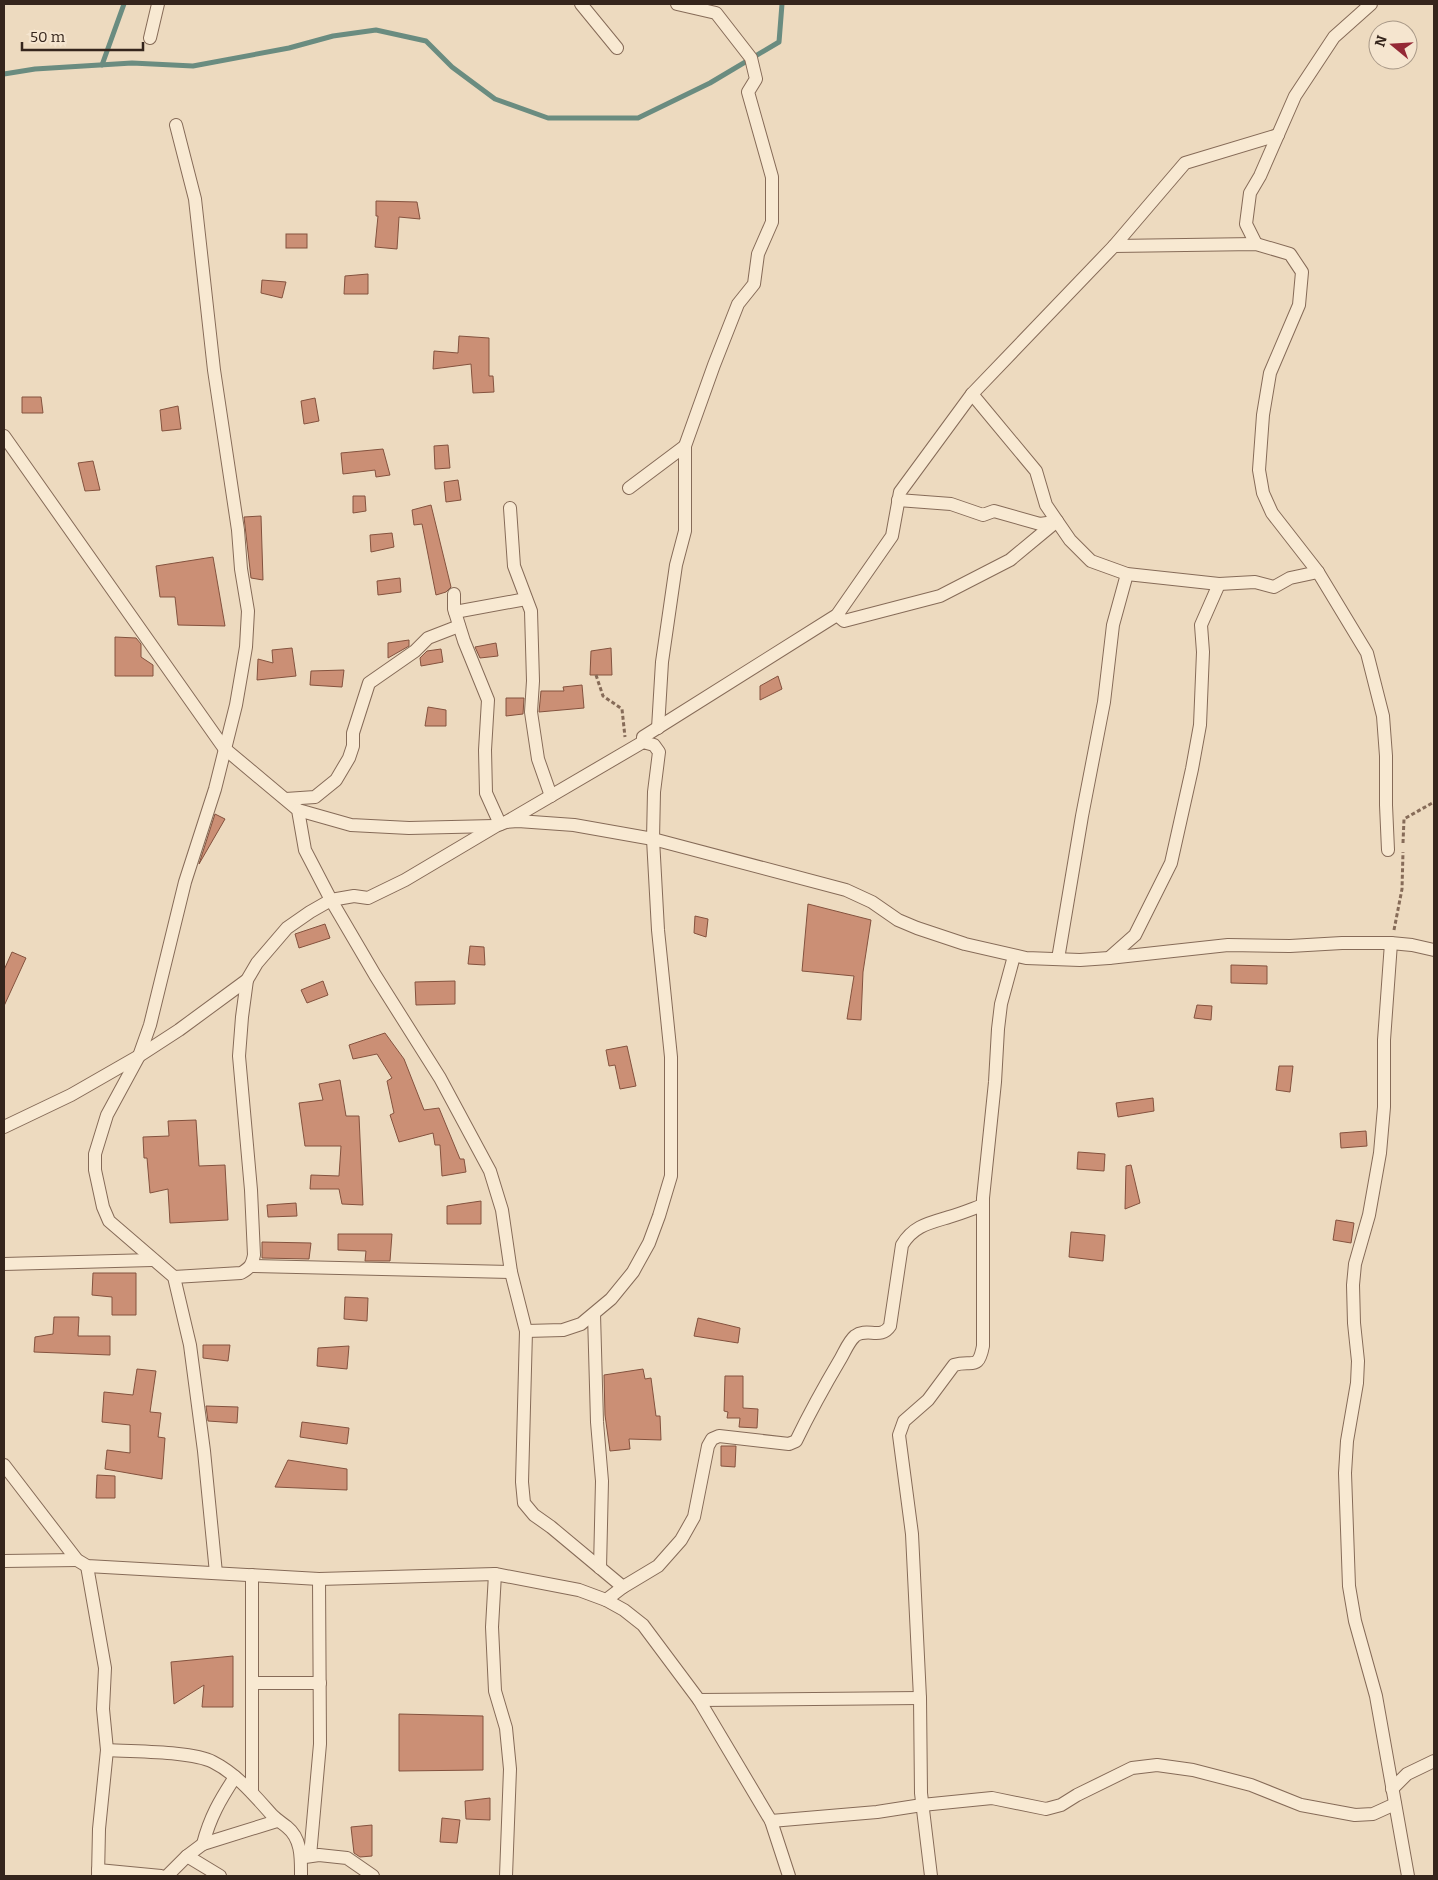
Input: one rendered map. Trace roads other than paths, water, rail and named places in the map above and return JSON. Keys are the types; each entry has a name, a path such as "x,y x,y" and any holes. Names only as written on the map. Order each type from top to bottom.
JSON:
{"street":[{"path":"150,38 158,4"},
{"path":"581,4 618,48"},
{"path":"658,728 662,662 676,565 685,531 685,446 738,304 754,284 758,254 772,222 772,177 748,92 756,79 751,58 716,8 677,4"},
{"path":"1251,244 1246,224 1250,193 1260,176 1295,96 1334,37 1371,4"},
{"path":"176,125 195,199 214,370 248,611 246,647 236,705 215,788 185,882 150,1025 138,1056 107,1115 95,1154 95,1170 103,1207 109,1222 152,1260 174,1276 242,1273 251,1266 254,1255 251,1190 239,1056 247,980 257,963 287,928 331,900 354,896 368,898 405,880 643,742 654,744 659,752 654,792 653,839 658,930 671,1057 670,1176 649,1242 633,1272 611,1298 581,1324 563,1330 526,1331"},
{"path":"643,742 643,737 837,615 892,536 900,492 972,394 1114,246 1185,163 1278,135"},
{"path":"1114,246 1251,244 1290,254 1302,272 1299,305 1270,374 1263,415 1259,470 1263,493 1272,513 1318,572 1366,653 1383,716 1386,756 1388,850"},
{"path":"972,394 1036,471 1046,505 1070,540 1091,561 1127,574 1218,584 1256,582 1274,587 1290,578 1318,572"},
{"path":"4,436 224,748 298,810 351,825 409,828 501,824 518,821 574,825 653,839 846,890 872,902 898,920 917,928 965,944 1014,956 1058,959 1109,958 1228,945 1290,946 1342,943 1391,943 1434,950"},
{"path":"629,488 685,446"},
{"path":"898,500 950,504 984,515 994,511 1040,524 1057,521"},
{"path":"510,508 514,566 531,611 533,681 531,712 538,759 551,796"},
{"path":"837,615 844,621 940,596 1010,560 1057,521"},
{"path":"1058,959 1082,816 1104,702 1113,626 1127,574"},
{"path":"1109,958 1135,935 1171,863 1200,725 1203,652 1201,625 1218,584"},
{"path":"454,594 455,612 459,626 488,700 485,750 486,793 501,824"},
{"path":"455,612 526,599"},
{"path":"286,800 316,797 336,780 349,758 353,746 353,733 369,683 415,651 428,638 459,626"},
{"path":"298,810 305,850 331,900 375,975 440,1078 490,1171 502,1210 511,1272 526,1331 522,1482 524,1503 534,1516 551,1527 623,1587"},
{"path":"1391,943 1384,1040 1384,1107 1380,1153 1369,1215 1355,1264 1353,1286 1358,1361 1357,1383 1347,1441 1345,1473 1350,1586 1355,1621 1376,1696 1408,1876"},
{"path":"931,1876 922,1805 920,1698 912,1534 899,1435 904,1421 928,1400 954,1365 978,1362 984,1346 983,1205 1001,1004 1014,956"},
{"path":"4,1126 71,1095 138,1056 179,1030 247,980"},
{"path":"606,1600 623,1587 658,1566 672,1553 694,1517 708,1446 712,1439 719,1436 789,1444 796,1440 852,1339 863,1332 882,1334 890,1326 902,1244 907,1236 916,1227 933,1220 983,1205"},
{"path":"4,1264 152,1260"},
{"path":"251,1266 511,1272"},
{"path":"174,1276 190,1344 204,1451 216,1573"},
{"path":"594,1314 597,1422 602,1481 600,1568"},
{"path":"4,1465 82,1563 105,1668 103,1709 107,1750 99,1829 98,1873 160,1876"},
{"path":"4,1561 82,1563 319,1579 496,1574 579,1590 606,1600 624,1610 643,1625 699,1700 771,1821 789,1876"},
{"path":"496,1574 492,1627 495,1691 506,1728 510,1769 506,1876"},
{"path":"252,1575 252,1792"},
{"path":"301,1876 306,1857 320,1744 319,1579"},
{"path":"252,1683 320,1683"},
{"path":"699,1700 920,1698"},
{"path":"107,1750 186,1755 211,1761 235,1777 252,1792 277,1821 288,1828 306,1857"},
{"path":"1392,1789 1406,1774 1434,1761"},
{"path":"771,1821 877,1812 922,1805 992,1798 1046,1809 1061,1805 1132,1768 1157,1765 1193,1770 1251,1785 1302,1805 1355,1815 1373,1814 1395,1804"},
{"path":"203,1844 210,1820 235,1777"},
{"path":"167,1876 187,1856 203,1844 277,1821"},
{"path":"306,1857 319,1854 347,1858 373,1876"},
{"path":"187,1856 220,1876"}],"waterway":[{"path":"102,65 124,4"},
{"path":"4,74 35,69 132,63 193,66 289,48 333,36 376,30 426,41 452,67 495,99 548,118 638,118 710,83 779,42 782,4"}]}
